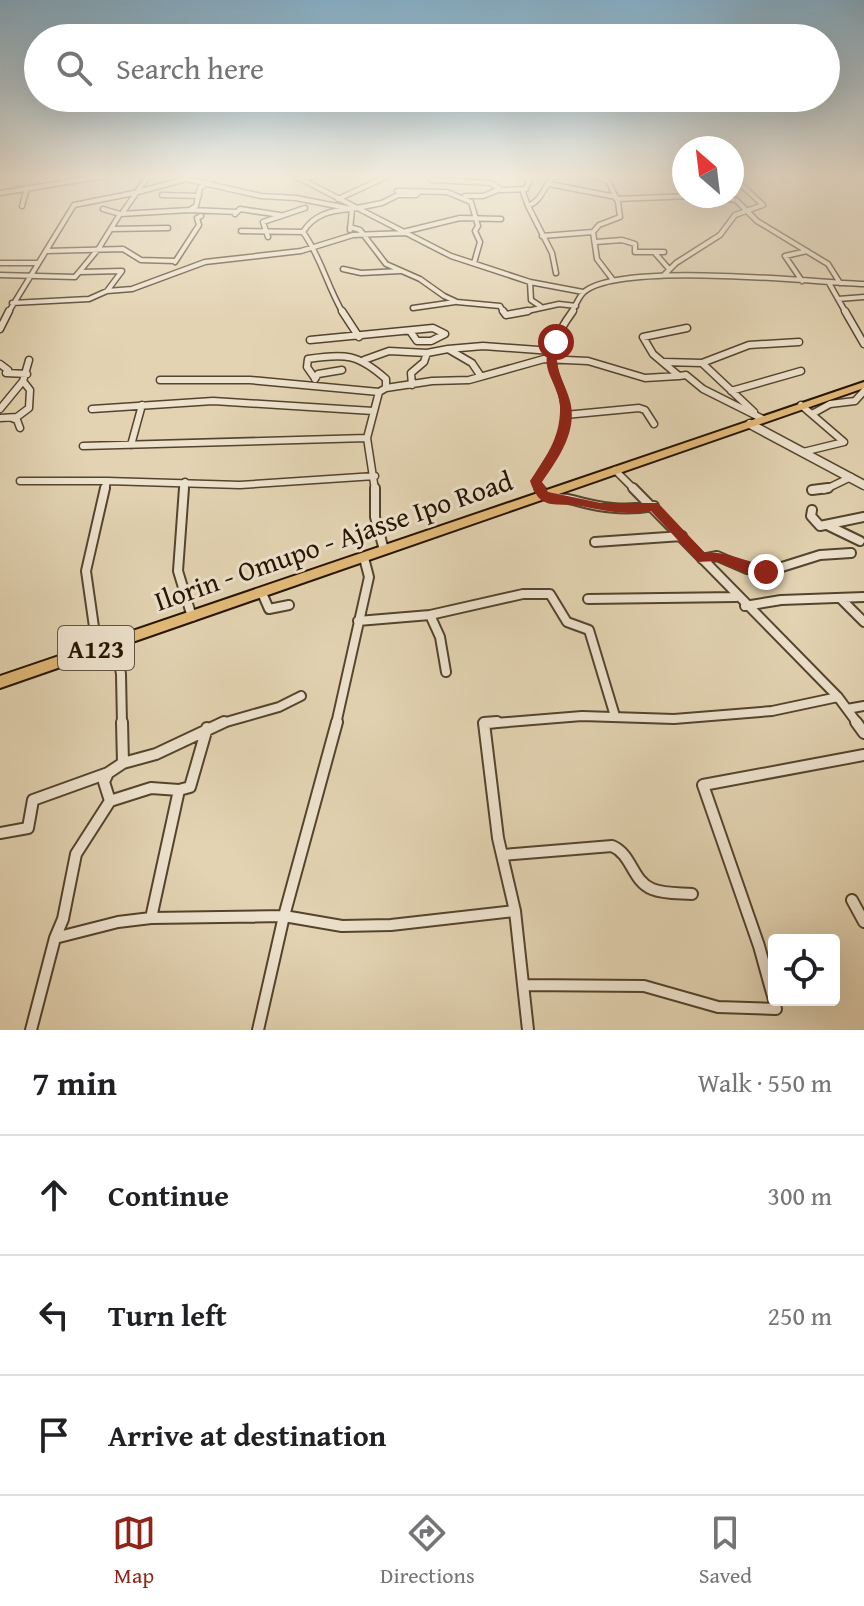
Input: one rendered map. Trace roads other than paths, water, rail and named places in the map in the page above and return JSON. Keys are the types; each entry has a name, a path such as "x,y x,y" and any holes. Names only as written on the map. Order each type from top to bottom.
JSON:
{"highway":[{"name":"Ilorin - Omupo - Ajasse Ipo Road","path":"0,682 364,558 756,419 863,388"}],"street":[{"path":"0,329 2,318 62,224"},
{"path":"81,272 114,224"},
{"path":"46,251 128,250 141,260 175,261 185,252 190,234 199,224"},
{"path":"264,224 267,234"},
{"path":"308,224 303,232 318,253 320,269 327,277 333,296 359,337"},
{"path":"386,224 451,256 530,282 583,292 613,280 667,272 864,284"},
{"path":"12,303 89,299 107,291 132,289 205,262 291,253 346,236 405,233 438,224"},
{"path":"474,263 480,242 475,224"},
{"path":"536,224 552,253 556,273"},
{"path":"542,236 593,232 601,224"},
{"path":"667,272 720,235 728,224"},
{"path":"766,224 828,264 840,283"},
{"path":"346,236 350,227 365,235 386,264 420,279 457,302"},
{"path":"111,229 168,228"},
{"path":"241,231 267,234 303,232"},
{"path":"593,232 596,242"},
{"path":"613,280 594,255 592,246 596,242 622,240 635,244 635,252 664,252"},
{"path":"802,281 785,256 807,251"},
{"path":"655,253 667,272"},
{"path":"175,261 179,271"},
{"path":"0,263 38,263"},
{"path":"343,269 361,273 400,271"},
{"path":"0,275 68,279 81,272 122,271 107,291"},
{"path":"530,282 531,300 540,306"},
{"path":"829,283 864,344"},
{"path":"583,292 567,315 552,351 554,360 551,369 565,403 565,415 560,447 536,481 544,495 553,501 573,500 601,508 631,510 654,506"},
{"path":"838,299 864,297"},
{"path":"413,308 457,302 500,306 506,315 540,306 567,303 576,306"},
{"path":"310,340 433,328 445,334 431,341 417,341 410,331"},
{"path":"679,376 647,347 643,337 687,328"},
{"path":"664,362 702,363 718,352 747,344 799,342"},
{"path":"320,388 307,367 311,356 334,355 364,360 389,351 427,353 483,346 552,351"},
{"path":"448,349 472,363 480,375"},
{"path":"412,385 411,373 415,366 424,362 427,353"},
{"path":"160,380 250,380 320,388 382,390 462,381 535,364 544,359 588,361 645,378 686,375 710,395 719,395 803,452 863,484"},
{"path":"0,409 25,377 29,360"},
{"path":"364,360 386,379 373,411 367,438 375,476 375,517 384,550"},
{"path":"702,363 756,419"},
{"path":"0,364 8,370 6,373 25,377"},
{"path":"535,364 551,369"},
{"path":"314,377 342,370"},
{"path":"731,391 801,371"},
{"path":"0,418 12,418 29,408 30,390 25,377"},
{"path":"812,414 830,404 855,401 863,388"},
{"path":"92,409 234,402 373,411"},
{"path":"131,445 142,405"},
{"path":"801,405 844,442 803,452"},
{"path":"565,415 639,408 645,410 654,424"},
{"path":"12,418 20,428"},
{"path":"83,446 367,438"},
{"path":"615,470 654,506 736,597 838,697 864,733"},
{"path":"20,481 240,485 375,476"},
{"path":"812,490 823,491 851,477"},
{"path":"97,648 86,571 107,481"},
{"path":"185,482 178,571 192,617"},
{"path":"812,510 814,522 860,541"},
{"path":"829,526 864,517"},
{"path":"595,542 682,536"},
{"path":"702,559 717,556 747,569 766,572 820,555 851,553"},
{"path":"258,1030 284,916 345,691 369,577 364,558"},
{"path":"262,593 269,609 289,605"},
{"path":"358,621 430,615 523,594 550,594 557,600 568,624 573,628 589,630 615,716"},
{"path":"588,599 736,597"},
{"path":"745,606 781,600 864,597"},
{"path":"841,599 864,622"},
{"path":"430,615 440,637 446,672"},
{"path":"115,642 121,674 123,763"},
{"path":"0,833 28,828 33,800 108,773 123,763 156,754 230,719 279,707 301,696"},
{"path":"528,1030 515,911 503,855 484,723 615,716 674,719 772,711 838,697"},
{"path":"847,709 864,706"},
{"path":"31,1030 55,938 63,919 76,854 110,801 151,788 179,790 190,787 207,728"},
{"path":"768,978 703,785 864,755"},
{"path":"108,773 104,782 110,801"},
{"path":"151,918 179,790"},
{"path":"503,855 612,846 622,850 639,883 661,893 692,894"},
{"path":"852,900 864,922"},
{"path":"55,938 118,922 151,918 284,916 342,926 515,911"},
{"path":"523,985 644,986 718,1007 776,1009 775,1006"}]}
